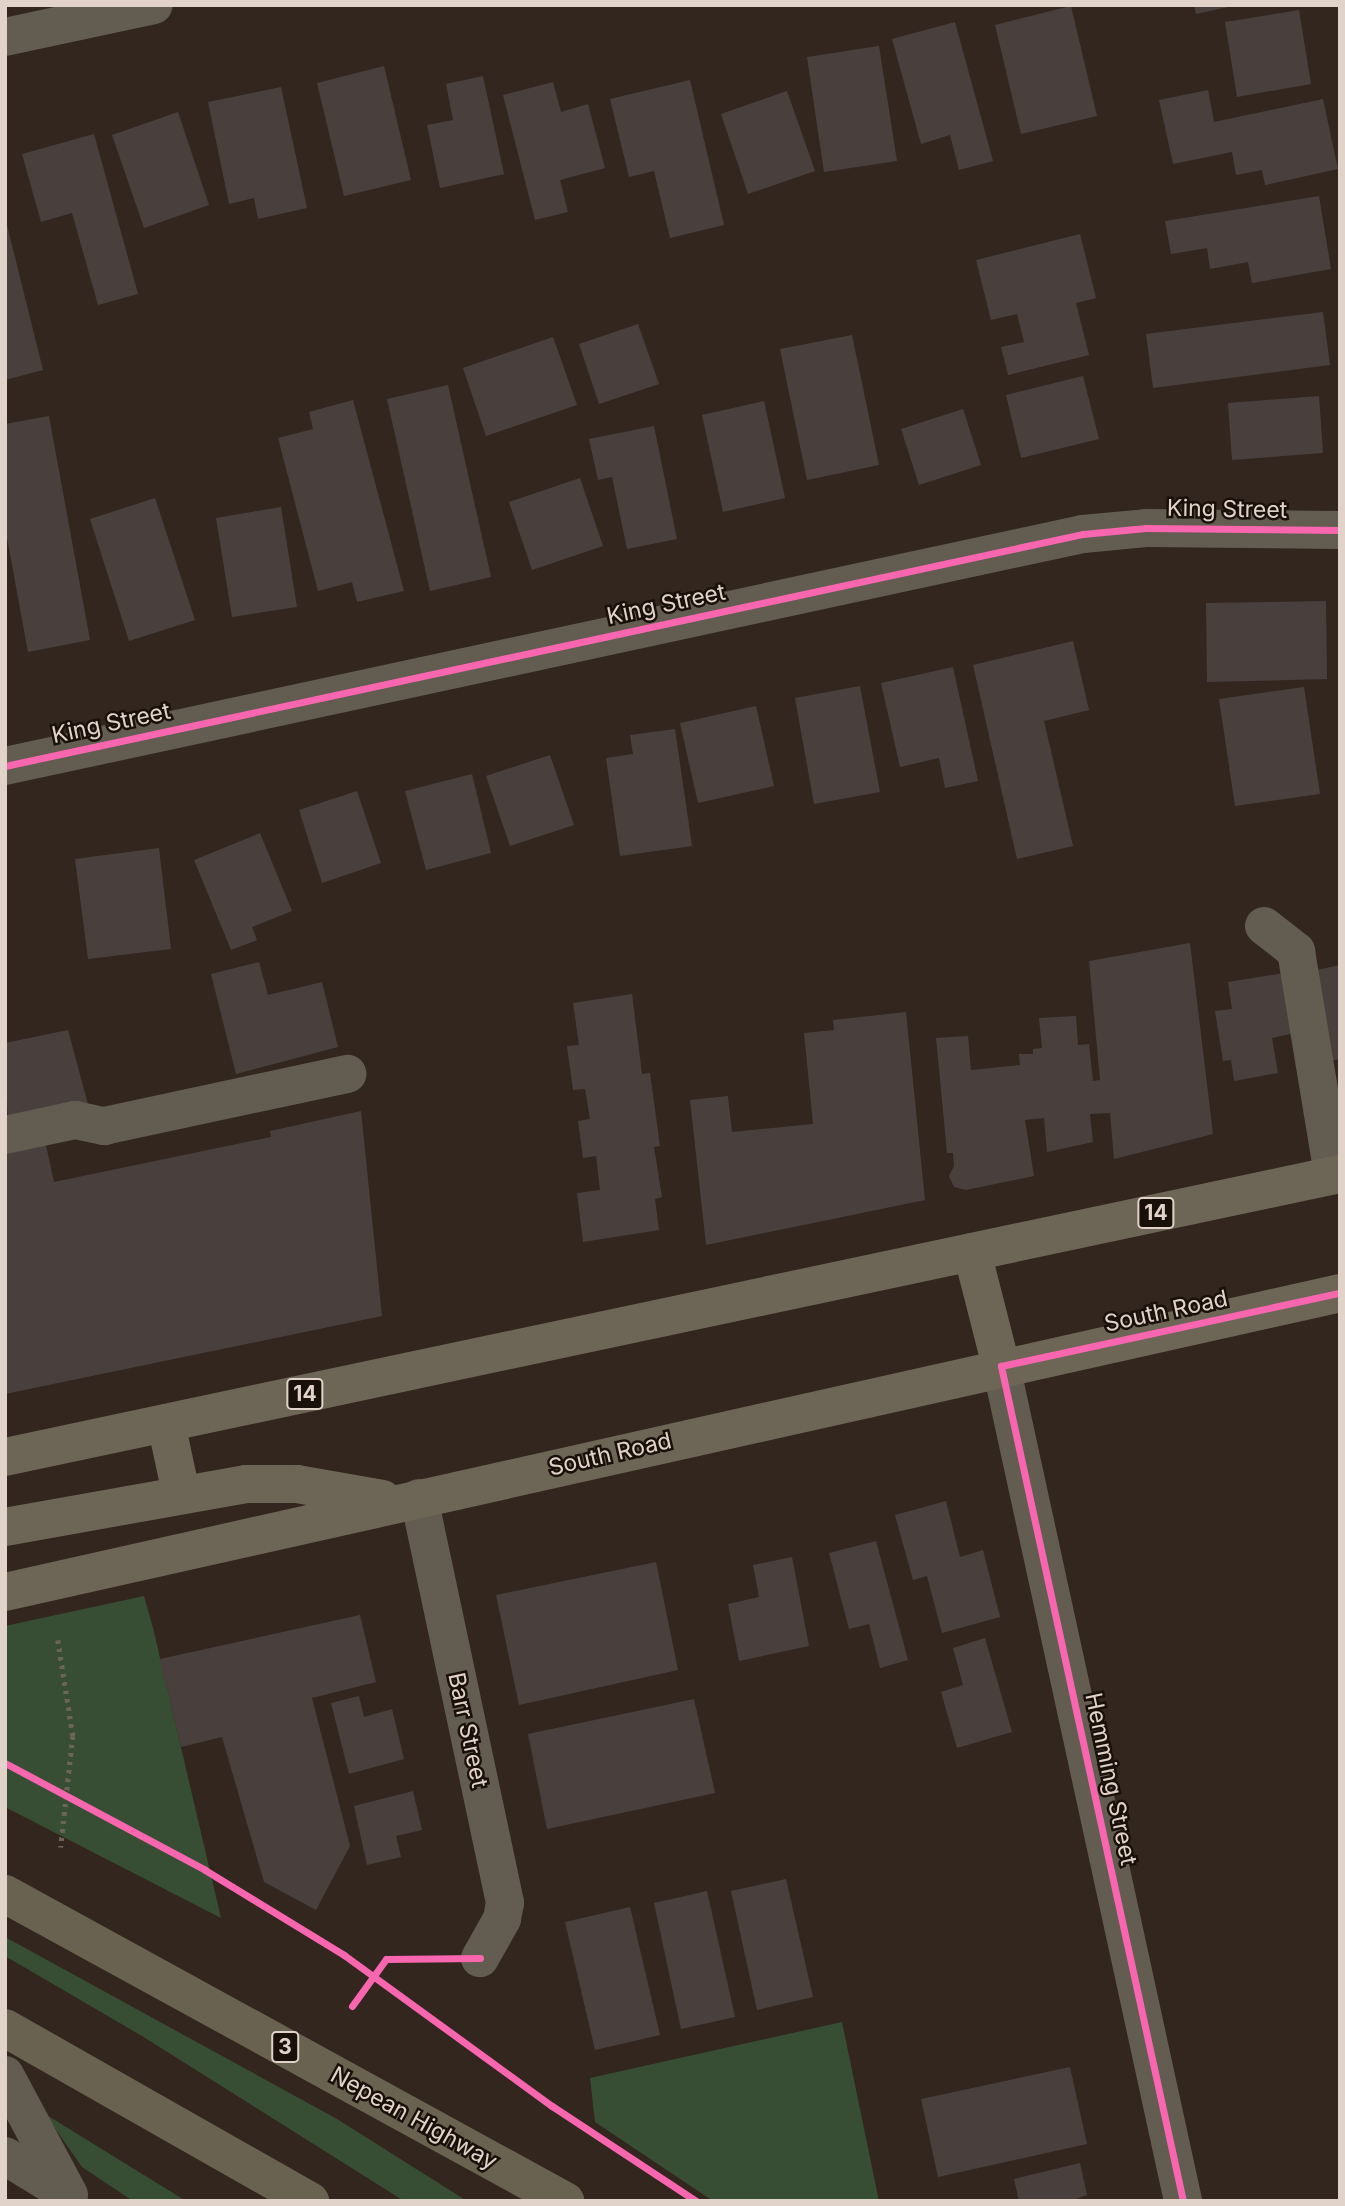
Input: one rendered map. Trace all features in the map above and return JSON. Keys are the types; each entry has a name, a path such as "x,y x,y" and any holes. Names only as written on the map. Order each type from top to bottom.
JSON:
{"highway":[{"name":"Nepean Highway","path":"5,1894 565,2201"},
{"path":"5,2028 310,2201"}],"main road":[{"name":"14","path":"5,1457 1337,1174"},
{"name":"Hemming Street","path":"972,1252 1001,1366"},
{"name":"South Road","path":"5,1592 1001,1366 1340,1293"},
{"path":"166,1423 181,1493"},
{"path":"5,1527 181,1493 246,1484 297,1484 409,1500"}],"street":[{"path":"5,37 154,5"},
{"name":"King Street","path":"5,766 1083,534 1146,528 1340,530"},
{"path":"1264,926 1296,951 1337,1174"},
{"path":"5,1135 75,1120 104,1126 347,1074"},
{"name":"Hemming Street","path":"1001,1366 1183,2201"},
{"name":"Barr Street","path":"409,1500 505,1903 502,1919 480,1958"},
{"path":"5,2075 74,2198"},
{"path":"5,2156 74,2198"}],"path":[{"path":"58,1640 72,1712 68,1795 61,1847"},
{"path":"56,1789 79,1801"}],"green space":[{"path":"144,1596 221,1918 5,1807 5,1626"},
{"path":"5,1937 337,2119 467,2201 404,2201 142,2036 5,1956"},
{"path":"842,2022 879,2201 713,2201 595,2122 590,2078"},
{"path":"45,2114 186,2201 133,2201 82,2167"}],"building":[{"path":"1194,5 1233,5 1233,6 1196,14"},
{"path":"1071,6 1097,116 1021,134 995,25"},
{"path":"1299,10 1311,84 1237,97 1225,22"},
{"path":"955,22 993,161 959,170 950,135 921,144 892,39"},
{"path":"879,46 897,161 824,172 807,57"},
{"path":"384,66 411,180 344,196 317,83"},
{"path":"483,76 504,174 440,188 427,125 453,120 446,84"},
{"path":"690,80 724,225 670,238 654,171 629,177 610,99"},
{"path":"553,82 561,112 588,104 605,168 560,180 568,212 535,220 503,95"},
{"path":"281,87 307,208 258,219 254,198 229,204 208,102"},
{"path":"1208,90 1214,122 1323,99 1338,169 1265,185 1262,170 1236,175 1232,152 1173,164 1159,100"},
{"path":"787,91 815,171 748,194 721,114"},
{"path":"178,112 209,205 144,228 112,135"},
{"path":"94,134 138,294 98,305 72,213 41,222 22,154"},
{"path":"1319,196 1331,269 1252,283 1248,262 1210,269 1207,248 1171,254 1165,221"},
{"path":"5,217 43,370 5,380"},
{"path":"1080,234 1096,298 1076,303 1089,355 1008,375 1001,347 1024,342 1017,314 991,320 976,260"},
{"path":"1323,312 1330,365 1153,388 1146,334"},
{"path":"638,324 659,384 599,404 579,344"},
{"path":"852,335 879,465 807,480 780,349"},
{"path":"553,337 577,405 486,436 463,368"},
{"path":"1083,376 1099,439 1021,458 1006,395"},
{"path":"448,385 491,577 430,591 387,399"},
{"path":"1319,396 1323,453 1232,460 1228,403"},
{"path":"353,400 404,591 357,602 352,582 318,591 278,438 313,429 309,412"},
{"path":"764,401 785,498 723,512 702,415"},
{"path":"963,409 981,465 919,485 901,429"},
{"path":"49,416 90,640 28,652 5,527 5,424"},
{"path":"654,426 677,539 627,549 612,477 598,480 589,439"},
{"path":"580,478 603,546 532,570 509,502"},
{"path":"155,498 195,620 129,641 90,519"},
{"path":"281,507 297,607 232,617 216,518"},
{"path":"1326,601 1327,679 1207,682 1206,603"},
{"path":"1073,641 1089,710 1044,721 1073,846 1017,859 973,665"},
{"path":"953,667 978,781 945,788 939,758 900,767 881,683"},
{"path":"860,686 880,792 814,804 795,698"},
{"path":"1304,687 1320,794 1235,806 1219,699"},
{"path":"756,706 774,786 698,803 680,723"},
{"path":"675,729 692,846 620,856 606,758 633,754 630,735"},
{"path":"550,755 574,825 510,846 486,776"},
{"path":"472,774 491,853 426,870 405,791"},
{"path":"357,791 381,863 322,883 299,810"},
{"path":"260,833 292,911 252,927 257,940 231,950 194,860"},
{"path":"159,848 171,949 88,959 75,859"},
{"path":"1190,943 1213,1134 1114,1159 1110,1113 1090,1114 1093,1142 1047,1152 1044,1118 1025,1120 1034,1176 966,1190 954,1187 949,1176 954,1166 953,1153 947,1153 936,1038 968,1036 971,1070 1020,1065 1019,1054 1033,1054 1033,1049 1042,1048 1039,1018 1076,1016 1078,1045 1089,1044 1093,1081 1100,1080 1089,961"},
{"path":"259,962 268,995 322,982 338,1047 236,1074 211,974"},
{"path":"1340,965 1340,1059 1330,1061 1312,971"},
{"path":"1285,973 1295,1033 1272,1038 1278,1073 1234,1081 1231,1060 1223,1061 1215,1011 1232,1009 1228,982"},
{"path":"632,994 642,1074 650,1073 660,1146 654,1147 662,1197 655,1199 659,1230 583,1242 577,1193 600,1190 596,1156 583,1158 578,1121 590,1119 585,1089 573,1090 567,1046 579,1045 573,1003"},
{"path":"906,1012 925,1200 706,1245 690,1100 728,1096 732,1132 813,1124 804,1033 834,1030 833,1020"},
{"path":"68,1030 89,1108 8,1125 5,1043"},
{"path":"361,1111 382,1316 5,1394 5,1150 45,1141 54,1182 271,1137 270,1131"},
{"path":"946,1501 960,1557 983,1550 1000,1617 942,1633 927,1576 913,1580 895,1515"},
{"path":"876,1541 908,1660 880,1668 869,1624 849,1629 829,1553"},
{"path":"792,1557 809,1646 739,1661 728,1604 759,1597 753,1565"},
{"path":"656,1562 678,1670 519,1705 496,1595"},
{"path":"360,1615 376,1682 312,1698 350,1846 316,1910 264,1882 222,1737 181,1747 160,1659"},
{"path":"985,1638 1012,1732 957,1748 941,1692 963,1685 953,1648"},
{"path":"359,1696 364,1717 392,1709 404,1759 349,1774 331,1703"},
{"path":"694,1699 715,1793 547,1829 528,1734"},
{"path":"413,1791 422,1830 396,1836 401,1857 367,1865 354,1806"},
{"path":"786,1879 813,1997 757,2010 731,1891"},
{"path":"707,1891 735,2017 681,2029 654,1903"},
{"path":"630,1907 660,2035 595,2050 565,1922"},
{"path":"1070,2067 1087,2144 938,2177 921,2099"},
{"path":"1080,2163 1087,2195 1071,2201 1019,2201 1014,2179"}],"cycle path":[{"path":"5,766 1083,534 1146,528 1340,530"},
{"path":"1183,2201 1001,1366 1340,1293"},
{"path":"5,1763 205,1870 344,1955 552,2106 696,2201"},
{"path":"352,2006 386,1959 480,1958"}]}
